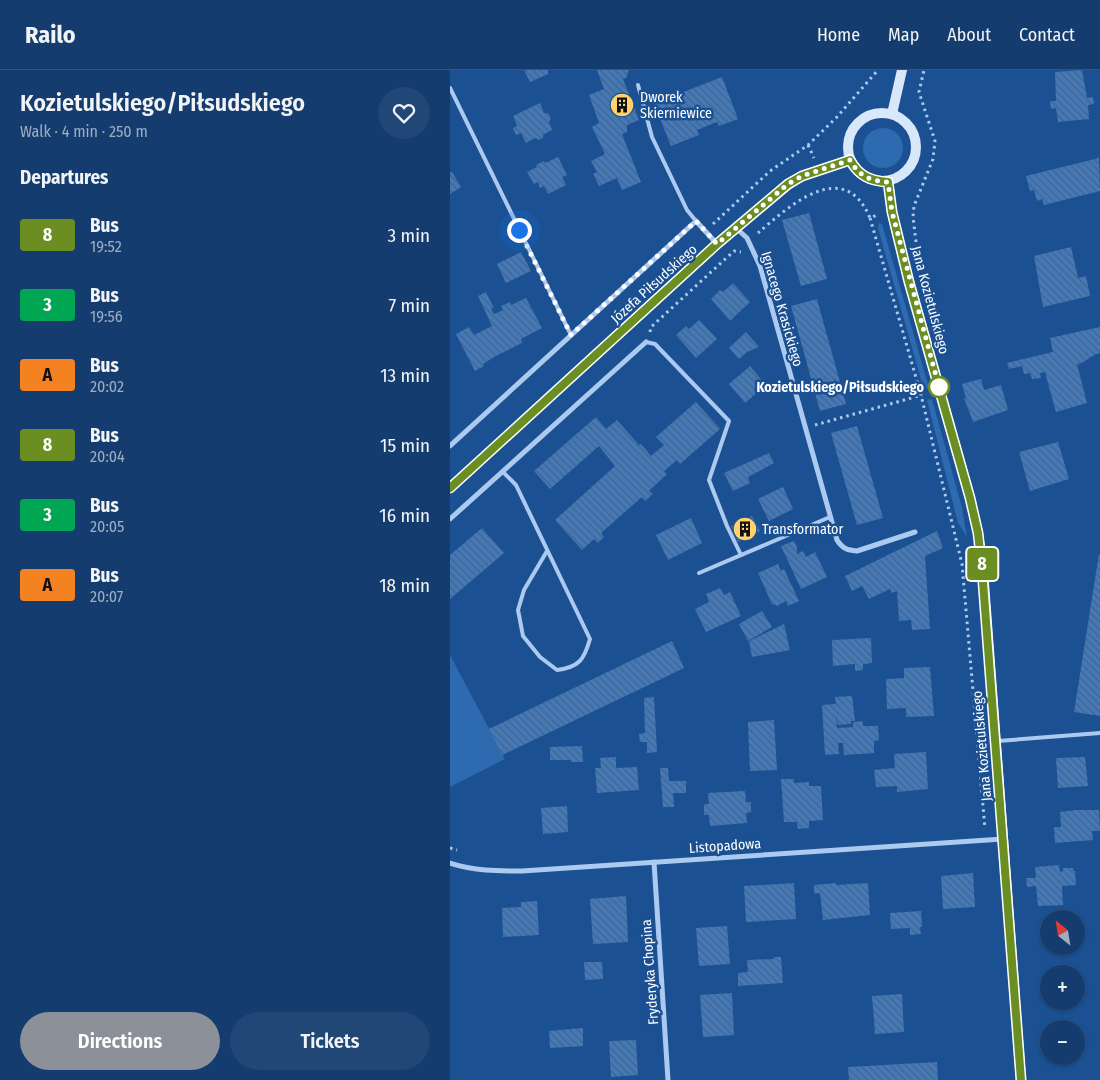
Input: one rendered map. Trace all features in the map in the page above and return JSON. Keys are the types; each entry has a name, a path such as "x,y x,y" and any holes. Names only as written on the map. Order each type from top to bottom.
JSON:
{"street":[{"path":"892,114 902,70"},
{"path":"881,112 892,114 903,119 911,128 916,138 917,149 914,161 908,171 899,178 888,182 876,181 865,177 856,170 850,160 848,138 853,128 870,114 881,112"},
{"name":"Józefa Piłsudskiego","path":"450,488 717,244 788,184 802,176 850,160"},
{"name":"Jana Kozietulskiego","path":"888,182 892,212 909,282 970,498 978,533 996,741 1021,1080"},
{"path":"450,446 696,221 717,244"},
{"name":"Ignacego Krasickiego","path":"736,228 747,238 760,266 804,428 837,540 841,547 858,551 915,532"},
{"path":"450,518 646,342"},
{"name":"Listopadowa","path":"450,863 474,869 502,871 1003,839"},
{"name":"Fryderyka Chopina","path":"654,862 668,1080"}],"lane":[{"path":"638,85 652,137 687,210 696,221"},
{"path":"450,88 571,335"},
{"path":"646,342 655,344 729,420 709,480 741,555"},
{"path":"503,472 516,485 590,639 584,657 571,668 557,670 540,657 524,636 518,610 524,590 547,551"},
{"path":"699,573 830,517"},
{"path":"996,741 1100,733"}],"path":[{"path":"718,220 770,171 808,145 836,118 878,70"},
{"path":"759,240 758,233 797,201 828,188 841,187 852,194 861,202 870,218 921,395 962,564 985,830"},
{"path":"906,208 914,206"},
{"path":"870,218 877,216"},
{"path":"646,342 651,327 734,251 746,253"},
{"path":"804,428 921,395"}],"shaded area":[{"path":"887,128 894,131 900,137 903,148 902,156 894,165 887,168 879,168 872,165 864,156 863,144 866,137 875,129"},
{"path":"879,223 882,224 929,388 924,390 878,228"},
{"path":"932,399 962,508 967,537 958,523 927,400"},
{"path":"450,655 505,759 450,787"}],"building":[{"path":"524,70 548,70 548,74 530,82"},
{"path":"597,70 629,70 626,78 623,79 639,120 627,125 627,132 622,134 641,182 622,190 617,178 599,186 593,174 597,172 591,161 605,154 592,127 599,123 589,95 604,89"},
{"path":"1082,70 1087,98 1093,97 1094,104 1088,105 1089,119 1058,122 1056,108 1051,109 1050,101 1056,101 1055,72"},
{"path":"722,77 738,119 719,126 717,122 697,130 699,135 671,146 653,101 680,90 681,93"},
{"path":"540,103 544,113 548,113 551,118 549,122 552,130 543,135 543,138 539,140 535,138 526,143 521,133 516,135 513,128 517,126 513,116"},
{"path":"558,157 567,175 562,177 566,185 548,194 544,186 540,188 538,182 534,184 527,172 544,161 545,163"},
{"path":"1099,158 1100,191 1044,205 1042,199 1037,201 1034,190 1030,191 1026,176"},
{"path":"452,172 461,187 450,194 450,173"},
{"path":"809,213 827,279 801,286 782,220"},
{"path":"1071,247 1078,278 1086,276 1090,296 1043,307 1034,256"},
{"path":"521,252 531,271 506,283 497,264"},
{"path":"733,283 750,302 730,321 711,299 720,290 723,292"},
{"path":"486,292 494,308 491,309 494,314 503,310 501,306 510,302 511,305 526,298 542,328 521,339 522,343 494,357 475,371 456,334 469,327 474,335 492,326 478,296"},
{"path":"817,299 846,404 820,411 791,306"},
{"path":"699,320 717,339 696,358 676,335 686,326 689,329"},
{"path":"1100,327 1100,353 1077,364 1087,403 1056,412 1045,372 1040,373 1041,378 1032,379 1030,373 1024,374 1022,366 1009,369 1007,363 1053,352 1050,338"},
{"path":"746,332 759,347 747,352 739,359 729,348"},
{"path":"750,366 766,385 745,403 729,384"},
{"path":"981,379 984,390 1001,385 1008,410 973,422 964,398 966,398 962,384"},
{"path":"696,402 720,429 680,464 677,460 664,471 667,474 649,491 653,494 645,501 642,497 601,533 604,537 598,543 594,539 582,550 555,520 615,466 599,446 550,489 534,471 596,417 606,429 617,420 651,456 664,445 656,437"},
{"path":"857,426 883,518 857,525 831,433"},
{"path":"1058,442 1069,479 1030,491 1019,452"},
{"path":"769,453 774,463 748,477 750,483 733,491 724,473"},
{"path":"783,487 793,509 769,521 758,499"},
{"name":"Transformator","path":"752,516 760,531 738,542 731,526"},
{"path":"691,518 702,543 668,560 656,535"},
{"path":"482,528 504,553 450,599 450,555"},
{"path":"937,531 943,548 925,556 930,629 912,630 911,620 899,621 897,591 892,593 890,589 869,599 862,586 852,591 845,576"},
{"path":"794,541 797,547 797,554 803,551 806,557 815,552 827,577 801,589 781,546"},
{"path":"1100,554 1100,716 1074,712"},
{"path":"778,564 781,571 784,569 799,601 788,606 786,601 777,606 772,604 758,573"},
{"path":"720,588 724,595 730,592 741,616 706,632 695,609 709,602 706,594"},
{"path":"762,611 772,627 748,641 739,624"},
{"path":"784,624 790,650 752,657 749,641"},
{"path":"871,638 872,663 863,664 863,670 855,671 855,664 833,666 832,640"},
{"path":"672,641 684,668 502,755 489,729"},
{"path":"930,667 934,716 906,717 906,708 887,709 886,679 904,678 904,668"},
{"path":"852,696 855,721 851,721 851,724 838,725 836,714 837,728 853,727 853,722 863,721 863,726 878,726 879,740 874,741 874,753 844,755 843,743 838,743 839,754 825,755 822,705 836,704 835,697"},
{"path":"654,697 657,752 647,753 647,742 640,742 639,734 645,733 644,698"},
{"path":"774,720 777,770 750,771 748,722"},
{"path":"582,746 583,762 550,760 550,747"},
{"path":"926,752 928,789 897,792 897,786 876,787 874,770 895,768 894,754"},
{"path":"616,757 616,768 637,767 639,790 597,793 595,768 601,768 600,758"},
{"path":"1085,757 1088,786 1058,788 1056,758"},
{"path":"660,768 668,768 669,781 686,781 686,793 673,793 674,807 663,807"},
{"path":"781,779 794,779 794,783 809,782 809,786 821,786 823,820 809,821 809,828 798,829 797,822 784,822"},
{"path":"745,791 746,802 751,802 751,812 746,813 747,823 710,826 709,815 704,815 704,804 709,804 708,793"},
{"path":"567,806 568,832 543,834 541,808"},
{"path":"1099,810 1100,831 1092,831 1093,840 1055,843 1054,827 1061,827 1060,812"},
{"path":"1059,865 1060,872 1063,871 1063,868 1073,868 1076,885 1062,886 1063,905 1038,906 1036,886 1027,887 1026,878 1036,878 1035,867"},
{"path":"973,873 975,907 943,909 941,876"},
{"path":"794,883 796,919 746,922 744,886"},
{"path":"836,883 836,885 868,883 870,915 823,920 820,893 814,894 814,885"},
{"path":"626,896 628,942 593,944 590,899"},
{"path":"537,901 539,935 503,937 502,908 521,907 521,902"},
{"path":"921,911 921,934 910,935 910,928 891,929 890,913"},
{"path":"727,926 730,964 699,966 696,928"},
{"path":"774,957 781,957 783,983 738,986 738,973 748,972 747,960 774,959"},
{"path":"584,962 602,962 603,979 585,980"},
{"path":"732,993 734,1035 703,1037 700,995"},
{"path":"902,994 904,1032 875,1034 872,996"},
{"path":"583,1028 583,1046 550,1048 549,1031"},
{"path":"636,1040 638,1075 611,1077 609,1041"},
{"path":"937,1062 938,1080 849,1080 848,1067"}],"bus line":[{"name":"8","path":"450,488 717,244 788,184 820,169 850,160 856,170 865,177 876,181 888,182 892,212 909,282 970,498 978,533 1021,1080"}],"place":[{"name":"Dworek Skierniewice","path":"622,105"},
{"name":"Kozietulskiego/Piłsudskiego","path":"939,387"},
{"name":"Transformator","path":"745,529"}],"route":[{"path":"519,230 571,335 696,221 717,244 788,184 820,169 850,160 856,170 865,177 876,181 888,182 892,212 909,282 939,387"}]}
